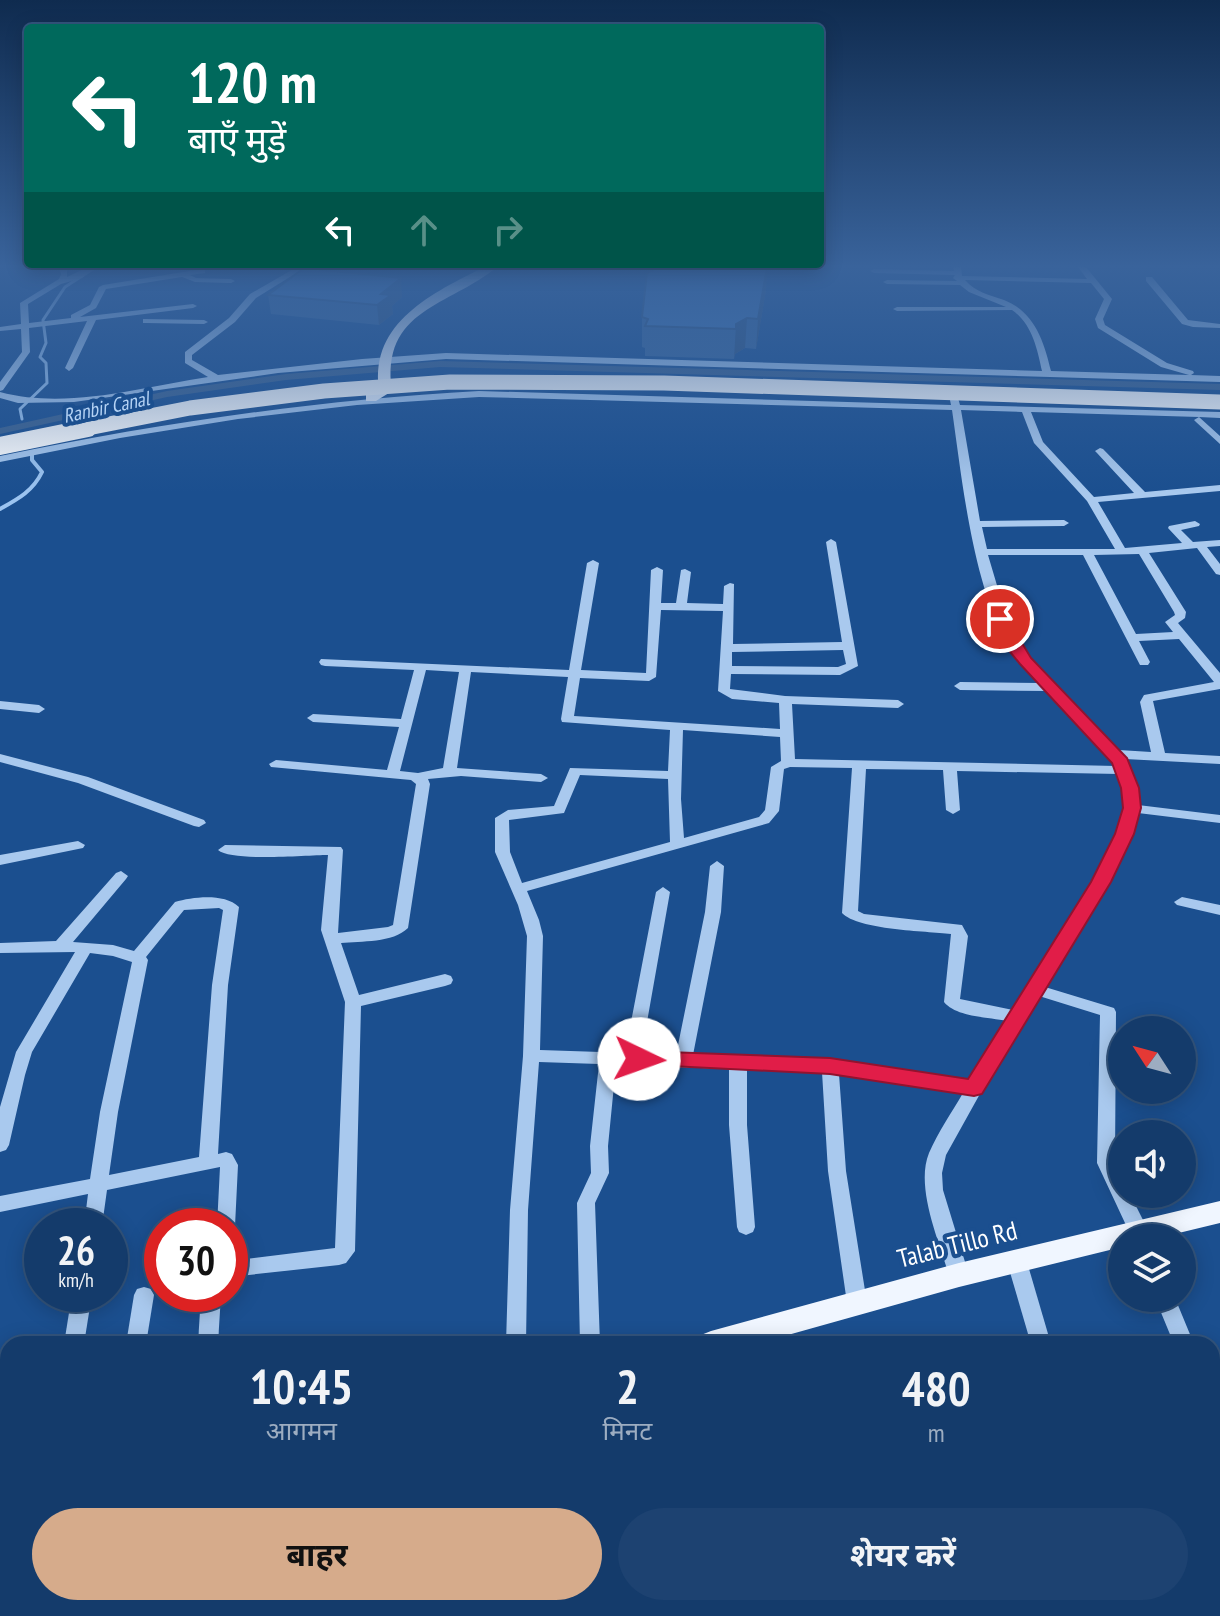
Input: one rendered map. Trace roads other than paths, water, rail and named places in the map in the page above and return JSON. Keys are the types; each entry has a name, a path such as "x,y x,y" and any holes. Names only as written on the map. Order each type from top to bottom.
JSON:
{"highway":[{"path":"0,444 118,420 232,402 450,382 649,383 1220,399"},
{"path":"0,452 240,408 339,397 456,390 574,390 1220,412"}],"main road":[{"path":"371,398 386,391 382,370 392,342"},
{"name":"Talab Tillo Rd","path":"1179,1224 1220,1212"},
{"name":"Talab Tillo Rd","path":"739,1336 959,1275 1108,1242"}],"street":[{"path":"0,388 26,352 27,342"},
{"path":"69,368 81,342"},
{"path":"204,342 186,357 217,378"},
{"path":"1040,342 1047,374"},
{"path":"1128,342 1164,365 1219,379"},
{"path":"0,395 33,401 135,392 217,378 382,370 516,357 782,374 954,389 1220,399"},
{"path":"0,444 382,370 577,378 1047,374 1219,379"},
{"path":"954,389 977,524 1005,630 1014,647 1115,754 1125,770 1132,808 1124,834 1101,882 974,1088 937,1155 933,1173 937,1211 959,1275"},
{"path":"0,459 173,424 371,398 559,395 1220,412"},
{"path":"1026,411 1039,443 1091,500 1122,552"},
{"path":"1199,420 1220,441"},
{"path":"1100,451 1142,495"},
{"path":"1091,500 1220,488"},
{"path":"977,524 1064,523"},
{"path":"1195,524 1173,528 1195,545 1220,572"},
{"path":"725,670 846,670 852,666 831,542"},
{"path":"984,552 1122,552 1220,543"},
{"path":"1142,550 1180,612 1181,616 1170,621 1220,683 1148,698 1146,702 1159,757"},
{"path":"1087,552 1144,662"},
{"path":"593,563 566,716 570,721 786,733"},
{"path":"325,662 651,676 657,570"},
{"path":"681,607 685,572"},
{"path":"730,586 725,693 785,700 898,704"},
{"path":"654,606 729,608"},
{"path":"1131,638 1181,635"},
{"path":"727,648 849,646"},
{"path":"393,773 421,666"},
{"path":"449,773 466,668"},
{"path":"960,686 1050,687"},
{"path":"785,700 788,763"},
{"path":"0,705 39,709"},
{"path":"313,718 405,723"},
{"path":"677,727 677,843"},
{"path":"1115,754 1220,760"},
{"path":"0,758 83,780 199,823"},
{"path":"517,889 764,820 772,811 778,767 788,763 1125,770"},
{"path":"276,764 419,777 429,773 449,773 541,778"},
{"path":"859,765 850,913 860,919 957,929 960,936 952,1002 1017,1017"},
{"path":"950,768 953,810"},
{"path":"516,1336 519,1210 531,1056 535,936 499,847 504,816 559,810 575,771 675,775"},
{"path":"331,939 391,932 400,928 423,784 419,777"},
{"path":"1132,808 1220,819"},
{"path":"0,860 78,845"},
{"path":"225,850 336,850 329,924 331,939 353,1002 345,1251 339,1257 248,1267"},
{"path":"683,1061 713,912 717,866"},
{"path":"61,946 121,876"},
{"path":"639,1059 639,1022 663,892"},
{"path":"1182,902 1220,910"},
{"path":"138,957 180,905 220,903 231,907 219,999 208,1162"},
{"path":"0,948 61,946 138,957"},
{"path":"0,1145 24,1052 85,948"},
{"path":"96,1208 109,1112 140,965 138,957"},
{"path":"353,1002 445,980"},
{"path":"1034,989 1108,1012 1106,1163 1136,1224"},
{"path":"531,1056 830,1066 974,1088"},
{"path":"590,1336 586,1203 600,1173 599,1146 608,1057"},
{"path":"738,1064 738,1125 746,1227"},
{"path":"830,1066 837,1171 857,1303"},
{"path":"0,1204 208,1162 228,1161 227,1208"},
{"path":"1017,1262 1039,1336"},
{"path":"137,1336 144,1295"},
{"path":"75,1336 79,1312"},
{"path":"208,1336 210,1312"},
{"path":"1171,1312 1181,1336"}],"waterway":[{"path":"22,419 20,409 47,383 46,363 40,357 46,342"},
{"name":"Ranbir Canal","path":"0,431 167,394 286,377 440,364 1220,387"},
{"path":"0,509 24,494 38,479 42,472 32,460 32,454"}]}
